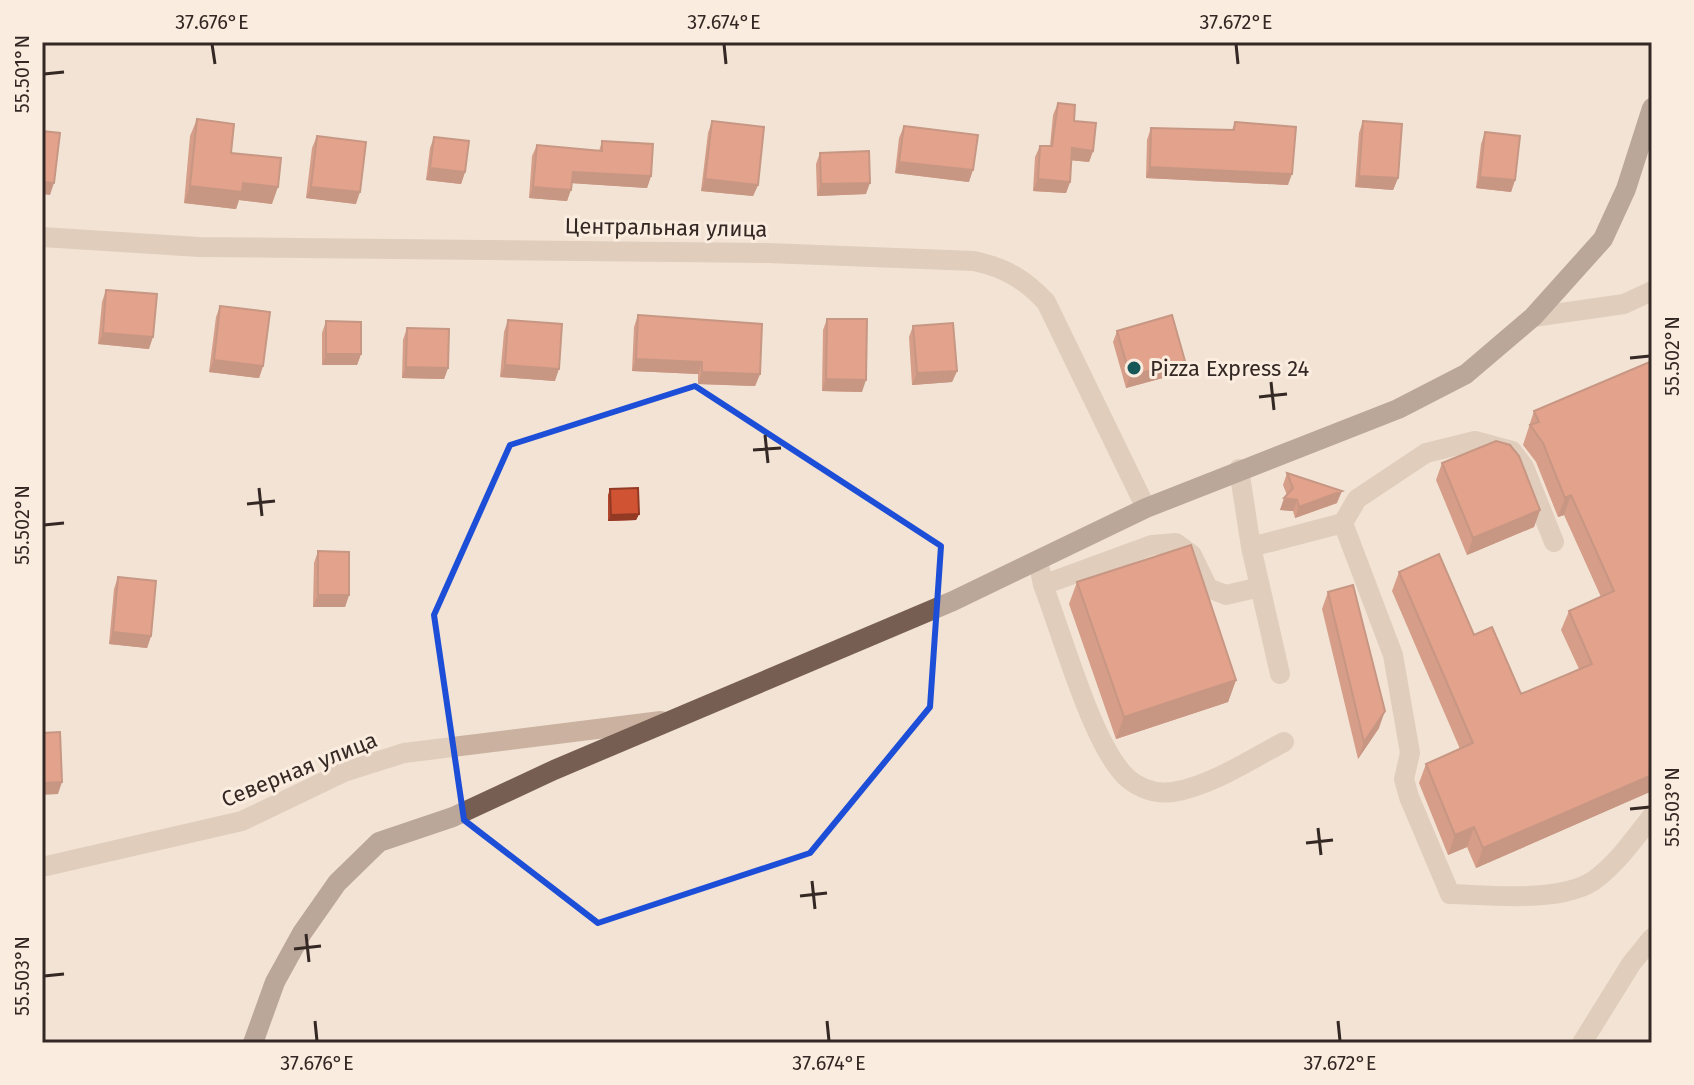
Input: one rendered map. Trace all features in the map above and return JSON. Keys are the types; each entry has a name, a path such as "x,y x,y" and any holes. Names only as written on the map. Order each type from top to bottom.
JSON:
{"main road":[{"path":"253,1043 275,982 302,933 337,883 379,842 453,817 953,601 1146,508 1398,409 1466,374 1533,317 1603,239 1626,189 1652,108"}],"street":[{"name":"Центральная улица","path":"42,237 199,247 768,253 974,261 1004,267 1025,280 1046,302 1146,508"},
{"path":"1533,317 1624,304 1652,291"},
{"path":"1251,547 1343,523 1357,499 1426,453 1475,441 1512,451 1524,467 1554,542"},
{"path":"1239,469 1251,547 1280,674"},
{"path":"1343,523 1393,655 1410,753 1404,779 1450,894 1506,896 1558,892 1592,881 1627,848 1652,816"},
{"path":"1043,585 1152,545 1176,543 1192,555 1208,588 1226,595 1260,587"},
{"path":"1038,560 1043,585 1102,744 1121,772 1142,789 1173,792 1207,780 1284,742"},
{"name":"Северная улица","path":"42,867 242,821 344,772 404,753 673,720"},
{"path":"1582,1043 1631,964 1652,938"}],"highlighted area":[{"path":"695,386 941,546 930,707 810,853 598,923 464,820 434,615 510,445"}],"building":[{"path":"1058,103 1075,105 1074,121 1096,123 1093,151 1072,148 1070,182 1038,179 1040,146 1052,146"},
{"path":"197,119 234,124 231,153 281,158 278,187 243,183 242,192 190,186"},
{"path":"712,121 764,127 758,185 705,179"},
{"path":"1363,121 1402,124 1398,178 1359,176"},
{"path":"1235,122 1296,127 1292,174 1150,167 1151,128 1234,130"},
{"path":"904,126 978,135 973,170 899,162"},
{"path":"42,131 60,133 54,183 42,182"},
{"path":"1485,132 1520,136 1515,180 1480,177"},
{"path":"317,136 366,142 360,192 311,187"},
{"path":"434,137 469,141 465,172 430,168"},
{"path":"602,141 653,144 651,176 573,172 571,190 533,187 537,145 602,151"},
{"path":"869,151 870,183 821,184 820,153"},
{"path":"106,290 157,294 153,337 103,333"},
{"path":"220,306 270,312 263,366 214,360"},
{"path":"638,315 762,324 760,374 702,372 702,362 636,359"},
{"path":"1172,315 1185,361 1130,376 1117,331"},
{"path":"827,319 867,319 866,380 826,379"},
{"path":"508,320 562,324 559,369 505,365"},
{"path":"326,321 361,322 361,354 326,354"},
{"path":"953,323 957,371 917,373 913,326"},
{"path":"407,328 449,329 448,368 406,367"},
{"path":"1652,361 1652,775 1483,848 1474,827 1455,835 1426,764 1473,743 1399,572 1439,554 1474,635 1492,627 1521,694 1592,664 1569,611 1614,591 1571,495 1565,498 1543,443 1530,425 1539,422 1534,411"},
{"path":"1496,441 1510,445 1519,456 1540,510 1473,538 1442,463"},
{"path":"1287,473 1342,491 1299,507 1297,500 1284,498 1293,488"},
{"path":"638,488 639,514 611,515 610,489"},
{"path":"1191,545 1236,680 1124,717 1077,582"},
{"path":"318,551 349,552 349,595 318,595"},
{"path":"118,577 156,581 151,636 113,632"},
{"path":"1353,585 1385,711 1364,742 1328,592"},
{"path":"60,732 62,782 42,783 42,733"}],"place":[{"name":"Pizza Express 24","path":"1134,368"}]}
